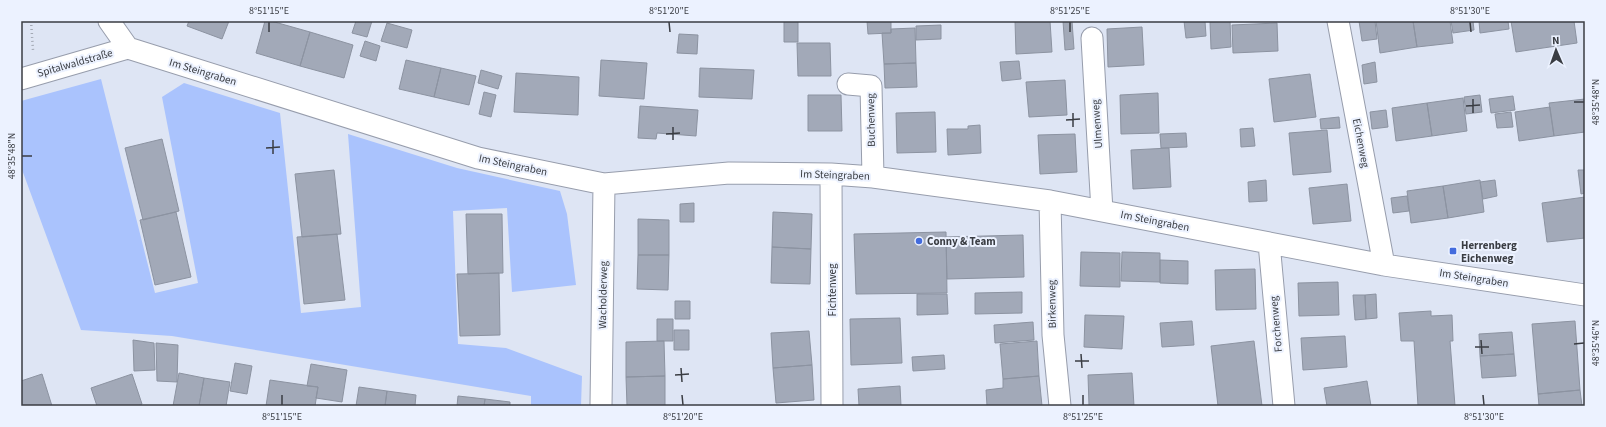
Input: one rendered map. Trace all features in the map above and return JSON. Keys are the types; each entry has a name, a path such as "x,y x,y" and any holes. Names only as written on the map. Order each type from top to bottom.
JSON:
{"street":[{"path":"109,21 128,48"},
{"name":"Eichenweg","path":"1338,21 1384,265"},
{"name":"Ulmenweg","path":"1092,38 1102,210"},
{"name":"Spitalwaldstraße","path":"28,77 128,48"},
{"name":"Im Steingraben","path":"128,48 478,158 604,184 729,173 831,174 873,177 1050,201 1384,265 1585,295"},
{"name":"Buchenweg","path":"848,84 871,86 873,177"},
{"name":"Fichtenweg","path":"831,174 832,406"},
{"name":"Wacholderweg","path":"602,406 604,184"},
{"name":"Birkenweg","path":"1050,201 1053,335 1060,406"},
{"name":"Forchenweg","path":"1269,243 1284,406"}],"path":[{"path":"28,77 31,21"}],"shaded area":[{"path":"101,79 155,293 198,283 162,97 184,83 280,113 301,313 361,307 348,134 457,168 560,191 567,214 576,285 512,292 507,208 453,211 458,344 506,348 582,376 581,406 531,406 531,396 172,336 81,330 21,167 21,101"}],"building":[{"path":"189,21 229,21 222,39 187,26"},
{"path":"265,21 271,21 310,32 300,66 256,53"},
{"path":"356,21 372,21 367,37 352,33"},
{"path":"784,21 798,21 798,42 784,42"},
{"path":"867,21 891,21 891,33 868,34"},
{"path":"1015,21 1050,21 1052,52 1016,54"},
{"path":"1063,21 1072,21 1074,49 1065,50"},
{"path":"1184,21 1205,21 1206,36 1186,38"},
{"path":"1230,21 1231,47 1211,49 1210,22"},
{"path":"1359,21 1375,21 1377,39 1362,41"},
{"path":"1376,21 1413,21 1417,47 1380,53"},
{"path":"1413,21 1450,21 1453,43 1417,47"},
{"path":"1451,21 1473,21 1474,30 1453,33"},
{"path":"1479,21 1508,21 1509,29 1480,33"},
{"path":"1511,21 1574,21 1577,43 1516,52"},
{"path":"387,23 412,30 407,48 381,41"},
{"path":"1277,23 1278,51 1233,53 1232,25"},
{"path":"941,25 941,39 916,40 916,26"},
{"path":"1142,27 1144,65 1108,67 1107,29"},
{"path":"915,28 916,63 884,64 882,33 891,33 891,29"},
{"path":"310,32 353,45 344,78 300,66"},
{"path":"679,34 698,35 697,54 677,53"},
{"path":"365,41 380,46 376,61 360,56"},
{"path":"797,43 830,43 831,76 798,76"},
{"path":"406,60 441,68 434,97 399,89"},
{"path":"601,60 647,63 644,99 599,96"},
{"path":"1019,61 1021,79 1002,81 1000,62"},
{"path":"1375,62 1377,82 1364,84 1362,65"},
{"path":"916,63 917,87 885,88 884,64"},
{"path":"441,68 476,76 469,105 434,97"},
{"path":"700,68 754,70 752,99 699,97"},
{"path":"481,70 502,76 498,89 478,83"},
{"path":"516,73 579,77 578,115 514,112"},
{"path":"1310,74 1316,117 1274,122 1269,79"},
{"path":"1065,80 1067,115 1029,117 1026,82"},
{"path":"484,92 496,95 491,117 479,114"},
{"path":"1158,93 1159,133 1121,134 1120,95"},
{"path":"808,95 841,95 842,131 808,131"},
{"path":"1480,95 1482,112 1466,114 1464,97"},
{"path":"1513,96 1515,110 1491,113 1489,99"},
{"path":"1463,98 1467,131 1432,136 1427,103"},
{"path":"1585,99 1585,132 1554,136 1549,103"},
{"path":"1427,103 1432,136 1396,141 1392,108"},
{"path":"640,106 698,110 696,136 657,133 656,139 638,138"},
{"path":"1550,107 1554,136 1519,141 1515,112"},
{"path":"1386,110 1388,127 1372,129 1370,112"},
{"path":"935,112 936,152 897,153 896,113"},
{"path":"1511,112 1513,127 1497,128 1495,114"},
{"path":"1339,117 1340,128 1321,129 1320,119"},
{"path":"980,125 981,153 948,155 947,129 968,129 968,126"},
{"path":"1253,128 1255,146 1241,147 1240,129"},
{"path":"1327,130 1331,172 1293,175 1289,133"},
{"path":"1186,133 1187,147 1161,148 1160,134"},
{"path":"1075,134 1077,172 1040,174 1038,135"},
{"path":"162,139 179,211 143,220 125,148"},
{"path":"1169,148 1171,187 1133,189 1131,150"},
{"path":"334,170 341,234 302,237 295,174"},
{"path":"1578,170 1585,170 1585,193 1581,194"},
{"path":"1266,180 1267,201 1249,202 1248,182"},
{"path":"1480,180 1484,212 1448,218 1443,186"},
{"path":"1495,180 1497,196 1483,199 1480,182"},
{"path":"1347,184 1351,221 1313,224 1309,188"},
{"path":"1443,186 1448,218 1411,223 1407,191"},
{"path":"1407,196 1409,211 1393,213 1391,198"},
{"path":"1585,197 1585,238 1547,242 1542,203"},
{"path":"694,203 694,222 680,222 680,204"},
{"path":"176,212 191,277 155,285 140,220"},
{"path":"773,212 812,214 811,249 772,247"},
{"path":"466,214 502,214 503,273 468,274"},
{"path":"638,219 669,220 669,255 638,255"},
{"path":"946,232 947,293 856,294 854,234"},
{"path":"337,234 345,300 304,304 297,237"},
{"path":"1023,235 1024,277 947,279 946,237"},
{"path":"772,247 811,249 810,284 771,283"},
{"path":"1081,252 1120,253 1120,287 1080,286"},
{"path":"1122,252 1160,253 1160,282 1121,281"},
{"path":"638,255 669,255 668,290 637,289"},
{"path":"1160,260 1188,261 1188,284 1160,283"},
{"path":"1255,269 1256,309 1216,310 1215,270"},
{"path":"499,273 500,335 460,336 457,274"},
{"path":"1338,282 1339,315 1299,316 1298,283"},
{"path":"1022,292 1022,313 975,314 975,293"},
{"path":"917,294 947,294 948,314 917,315"},
{"path":"1376,294 1377,318 1366,319 1365,295"},
{"path":"1353,295 1365,295 1366,319 1355,320"},
{"path":"675,301 690,301 690,319 675,319"},
{"path":"1431,311 1431,316 1452,315 1453,341 1450,341 1455,406 1418,406 1414,341 1401,341 1399,313"},
{"path":"1085,315 1124,316 1122,349 1084,347"},
{"path":"900,318 902,363 851,365 850,319"},
{"path":"657,319 673,319 673,341 657,341"},
{"path":"1192,321 1194,345 1162,347 1160,323"},
{"path":"1575,321 1580,390 1538,394 1532,324"},
{"path":"1033,322 1034,340 995,343 994,325"},
{"path":"674,330 689,330 689,350 674,350"},
{"path":"809,331 812,365 773,368 771,333"},
{"path":"1512,332 1514,354 1480,356 1479,334"},
{"path":"1345,336 1347,367 1303,370 1301,338"},
{"path":"133,340 154,343 155,370 134,371"},
{"path":"664,341 665,376 626,377 626,342"},
{"path":"1037,341 1039,376 1003,379 1000,344"},
{"path":"1254,341 1262,406 1218,406 1211,346"},
{"path":"156,343 178,345 177,382 157,381"},
{"path":"1514,354 1516,376 1482,378 1480,356"},
{"path":"944,355 945,369 913,371 912,357"},
{"path":"235,363 252,366 247,394 230,391"},
{"path":"311,364 347,370 342,402 316,398 318,387 307,386"},
{"path":"812,365 814,400 776,403 773,368"},
{"path":"179,373 204,378 199,406 173,406"},
{"path":"1132,373 1134,406 1089,406 1088,375"},
{"path":"42,374 52,406 21,406 21,381"},
{"path":"132,374 142,404 138,406 97,406 91,388"},
{"path":"665,376 665,406 627,406 626,377"},
{"path":"1039,376 1042,406 987,406 986,390 1003,388 1003,379"},
{"path":"204,378 230,382 226,406 199,406"},
{"path":"270,380 318,387 315,406 266,406"},
{"path":"1367,381 1371,406 1327,406 1324,388"},
{"path":"900,386 901,406 859,406 858,389"},
{"path":"359,387 387,391 385,406 356,406"},
{"path":"1580,390 1582,406 1539,406 1538,394"},
{"path":"387,391 416,395 415,406 385,406"},
{"path":"458,396 485,399 484,406 457,406"},
{"path":"485,399 510,402 510,406 484,406"}],"place":[{"name":"Conny & Team","path":"919,241"},
{"name":"Herrenberg Eichenweg","path":"1453,251"}]}
